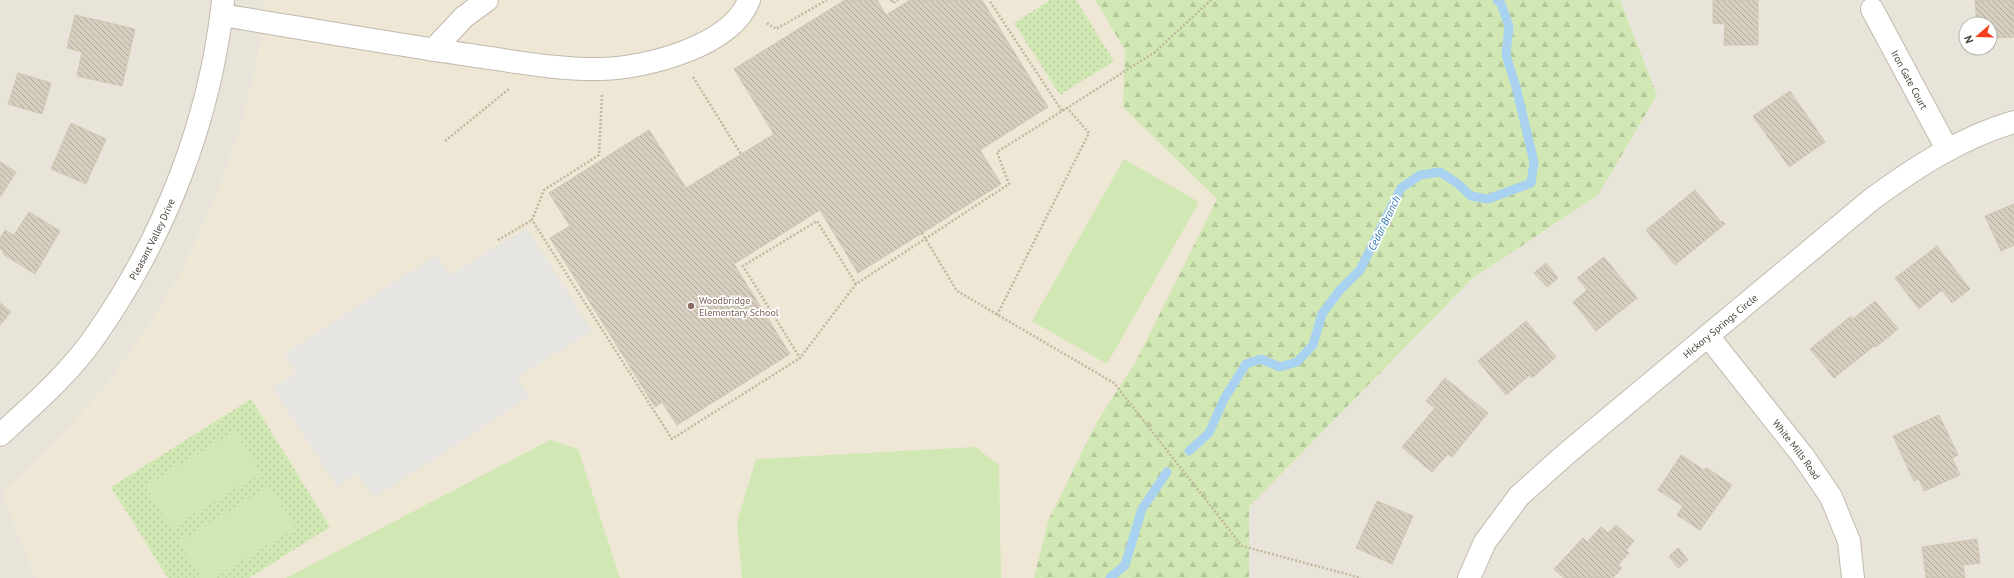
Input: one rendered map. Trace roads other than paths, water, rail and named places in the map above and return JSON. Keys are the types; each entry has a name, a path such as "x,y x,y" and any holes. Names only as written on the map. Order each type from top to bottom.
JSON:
{"street":[{"path":"433,50 464,17 487,0"},
{"path":"223,7 433,50 559,68 603,69 642,64 678,54 707,42 732,25 747,4"},
{"name":"Pleasant Valley Drive","path":"0,435 49,391 96,336 141,264 177,187 204,107 223,7"},
{"name":"Iron Gate Court","path":"1872,9 1947,149"},
{"name":"Hickory Springs Circle","path":"1468,578 1485,542 1519,496 1566,454 1872,199 1906,174 1947,149 2014,122"},
{"name":"White Mills Road","path":"1708,336 1803,456 1831,497 1849,541 1853,578"}],"waterway":[{"name":"Cedar Branch","path":"1189,451 1209,433 1224,399 1246,364 1261,359 1280,367 1297,362 1313,345 1322,314 1340,290 1360,270 1401,188 1420,175 1440,172 1457,183 1471,196 1488,199 1531,183 1534,162 1516,87 1506,55 1509,26 1501,4 1497,0"},
{"name":"Cedar Branch","path":"1110,578 1125,565 1142,509 1167,472"}],"place":[{"name":"Woodbridge Elementary School","path":"691,306"}]}
